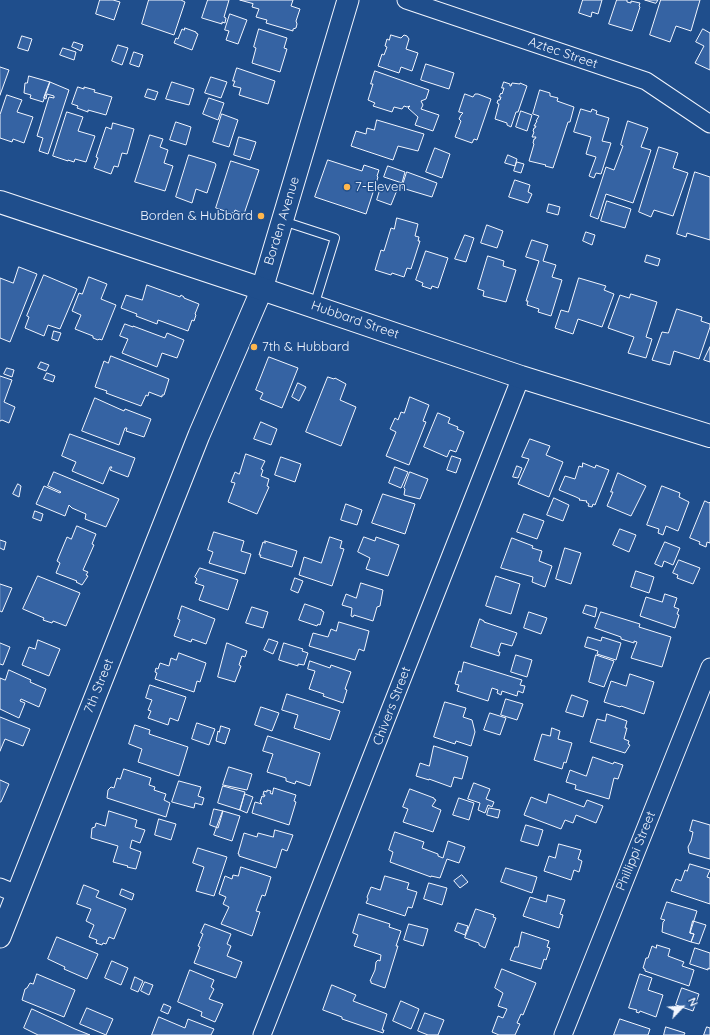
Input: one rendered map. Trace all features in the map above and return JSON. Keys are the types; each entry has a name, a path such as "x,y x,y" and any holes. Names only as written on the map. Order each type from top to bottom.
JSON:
{"main road":[{"name":"Hubbard Street","path":"0,202 262,288 521,377 710,436"}],"street":[{"name":"Borden Avenue","path":"199,435 262,288 348,0"},
{"name":"Aztec Street","path":"406,0 646,81 710,124"},
{"name":"Chivers Street","path":"262,1035 521,377"},
{"name":"7th Street","path":"0,937 9,890 199,435"},
{"name":"Phillippi Street","path":"563,1035 710,668"}],"lane":[{"path":"282,221 335,238 314,306"}],"building":[{"path":"100,0 113,0 120,2 114,20 96,14"},
{"path":"149,0 181,0 185,2 174,35 142,24"},
{"path":"208,0 229,0 224,17 226,18 225,23 222,22 222,24 202,18"},
{"path":"240,0 293,0 291,6 300,9 296,21 296,28 293,29 293,31 266,23 267,20 256,17 259,9 252,7 253,4"},
{"path":"583,0 602,0 598,14 592,12 591,17 579,13"},
{"path":"617,0 627,0 627,2 631,3 631,1 640,3 632,31 609,24"},
{"path":"645,0 658,0 656,3"},
{"path":"661,0 700,0 691,31 676,26 670,42 650,35"},
{"path":"230,14 247,20 238,44 226,40 229,31 225,30"},
{"path":"185,28 198,34 192,50 174,43 176,38 178,39 182,29 184,30"},
{"path":"259,29 287,38 284,48 287,49 280,72 252,63 256,48 254,47"},
{"path":"703,29 710,33 710,70 695,63 704,46 696,42"},
{"path":"391,35 401,38 404,35 407,36 409,39 406,49 418,53 412,71 401,67 399,73 378,66 382,54 384,55 387,47 385,46 387,39 389,40"},
{"path":"22,36 32,39 28,51 18,48"},
{"path":"74,42 83,45 81,51 72,47"},
{"path":"118,45 128,48 122,65 112,61"},
{"path":"63,48 76,52 74,60 60,55"},
{"path":"134,52 143,55 139,67 130,64"},
{"path":"426,64 454,73 449,89 421,80"},
{"path":"0,67 9,70 0,95"},
{"path":"237,68 275,81 268,104 239,95 241,88 233,86"},
{"path":"375,71 429,90 426,99 421,101 423,105 421,109 439,115 433,131 415,125 418,117 408,108 410,106 404,106 402,109 394,107 392,112 373,106 375,103 368,100"},
{"path":"29,76 50,82 43,102 30,98 31,95 24,93 25,83 27,83"},
{"path":"211,77 227,82 221,98 205,93"},
{"path":"50,82 69,90 48,154 39,151 43,138 37,136 49,97 54,98 54,96 47,94 46,99 44,98"},
{"path":"172,82 194,89 189,105 166,99"},
{"path":"504,82 510,84 510,86 512,83 520,83 527,86 511,127 507,125 507,123 495,119 499,104 497,103 498,100 500,100 501,97 499,97 504,88 502,88"},
{"path":"78,87 95,90 94,92 112,97 106,115 88,110 88,112 77,108 78,106 72,104"},
{"path":"148,89 158,92 155,100 145,97"},
{"path":"540,90 550,93 550,96 558,98 557,101 574,107 553,168 529,161 534,139 536,137 532,137 536,126 534,126 539,116 533,114"},
{"path":"465,94 473,97 475,94 478,94 491,99 477,140 474,139 472,143 455,137 461,121 459,119 463,113 459,112"},
{"path":"7,95 22,100 17,112 33,117 24,143 13,139 12,142 0,138 0,115"},
{"path":"209,98 224,103 218,120 203,114"},
{"path":"581,109 591,112 592,109 597,111 596,114 609,118 602,141 611,143 601,174 596,173 594,178 589,176 596,157 586,154 591,137 574,132"},
{"path":"521,111 532,115 527,131 516,127"},
{"path":"67,112 83,117 78,131 95,136 86,162 75,159 74,162 68,161 53,156"},
{"path":"222,114 238,120 229,147 213,142"},
{"path":"377,120 424,134 418,151 398,146 393,160 351,146 356,131 366,134 367,128 374,130"},
{"path":"628,121 648,128 641,147 651,150 633,203 606,194 598,219 590,216 606,167 614,170 623,146 621,145"},
{"path":"176,122 191,127 186,145 170,140"},
{"path":"113,123 134,129 127,154 122,153 118,167 114,166 111,174 94,168 106,127 111,129"},
{"path":"150,135 163,139 160,147 168,150 164,163 173,166 165,191 135,182"},
{"path":"239,137 256,142 250,160 234,155"},
{"path":"659,147 678,153 673,168 688,173 673,216 654,210 651,217 639,212"},
{"path":"435,148 450,154 442,178 426,172"},
{"path":"189,155 215,163 216,165 207,193 196,189 192,203 176,197"},
{"path":"508,155 517,159 515,166 505,163"},
{"name":"7-Eleven","path":"328,160 362,171 364,165 379,170 366,214 315,197"},
{"path":"231,161 259,170 244,214 235,210 234,213 231,213 216,208"},
{"path":"517,162 524,164 521,173 514,171"},
{"path":"388,166 405,172 402,183 384,177"},
{"path":"407,172 437,183 432,197 402,188"},
{"path":"695,172 710,177 710,240 687,233 686,237 677,234"},
{"path":"515,180 530,185 528,192 532,194 528,203 509,197"},
{"path":"382,184 397,190 391,205 377,200"},
{"path":"607,201 631,209 625,228 601,221"},
{"path":"549,204 560,207 558,215 547,212"},
{"path":"397,218 418,224 415,236 419,237 418,241 420,241 411,269 407,268 404,277 375,270 381,250 384,251 391,228 394,229"},
{"path":"487,225 503,231 497,248 481,243"},
{"path":"586,232 595,235 592,245 583,241"},
{"path":"465,235 474,238 466,262 455,259"},
{"path":"532,240 548,245 543,261 556,265 552,277 562,280 551,316 538,312 539,309 527,305 528,301 526,301 539,261 526,257"},
{"path":"426,251 448,258 438,288 432,286 431,289 422,286 423,283 416,280"},
{"path":"647,255 660,259 658,266 645,262"},
{"path":"488,256 504,261 503,266 516,270 506,302 483,296 484,291 478,289"},
{"path":"19,267 37,274 10,342 0,338 0,278 13,283"},
{"path":"44,275 77,289 60,329 48,325 44,336 25,328 29,317 27,316"},
{"path":"89,277 107,284 101,299 116,305 102,340 93,338 93,336 75,329 81,315 72,311 79,293 82,294"},
{"path":"579,278 606,286 604,290 614,294 602,327 578,319 573,334 555,328 561,310 568,312"},
{"path":"147,285 180,297 181,295 184,298 199,304 194,321 192,320 188,331 158,320 157,324 136,316 137,314 121,308 126,295 142,300"},
{"path":"631,294 657,302 646,337 652,339 646,358 628,353 634,337 608,328 620,295 629,298"},
{"path":"677,309 702,317 701,321 710,324 699,359 674,351 670,365 652,360 662,332 668,333"},
{"path":"125,324 165,338 167,333 184,340 177,358 162,353 157,367 122,353 128,339 120,336"},
{"path":"54,331 61,333 58,341 52,339"},
{"path":"710,347 710,362 704,360"},
{"path":"111,356 169,379 164,395 162,395 162,397 149,392 141,406 106,393 107,391 95,387 104,361 108,363"},
{"path":"269,357 298,368 282,408 260,399 263,393 256,390"},
{"path":"41,362 49,365 46,371 38,368"},
{"path":"7,368 14,370 12,377 4,374"},
{"path":"47,373 55,376 53,382 44,379"},
{"path":"0,376 12,380 4,402 15,407 9,423 2,420 0,421"},
{"path":"328,377 335,378 346,384 340,400 356,407 341,446 306,432"},
{"path":"298,383 306,387 299,401 292,397"},
{"path":"410,397 429,405 423,421 426,422 409,465 386,456 396,432 390,429 395,418 398,420 401,412 404,413"},
{"path":"95,398 124,411 125,409 151,419 144,437 126,431 127,428 125,428 119,445 82,431"},
{"path":"438,413 450,418 448,423 458,427 457,429 464,432 456,452 450,450 447,457 424,447"},
{"path":"261,422 277,429 271,445 254,439"},
{"path":"70,434 135,458 128,477 110,470 112,467 110,467 103,484 72,471 76,462 62,456"},
{"path":"530,439 550,446 546,455 563,462 549,497 518,484 529,459 522,457"},
{"path":"246,454 265,461 261,469 263,470 261,476 269,479 267,486 269,487 257,514 228,502 235,483 231,482 235,472 239,474"},
{"path":"452,456 461,459 456,473 447,470"},
{"path":"281,457 301,464 295,482 275,475"},
{"path":"583,463 595,468 596,465 609,470 595,505 593,504 592,507 588,506 589,504 586,502 587,501 579,500 580,499 559,490 565,476 575,479 579,466 582,467"},
{"path":"517,466 522,468 518,478 513,477"},
{"path":"395,467 408,472 401,488 389,483"},
{"path":"54,472 119,499 106,527 85,519 86,514 72,508 69,505 65,516 36,504 44,486 60,493 61,492 48,486"},
{"path":"410,472 428,479 420,499 404,495 404,488"},
{"path":"618,473 646,486 631,516 607,506 613,492 611,492"},
{"path":"18,484 21,486 19,497 13,494"},
{"path":"662,486 680,493 679,497 689,502 678,531 666,526 663,535 658,533 659,529 647,525"},
{"path":"383,494 415,504 405,534 372,523"},
{"path":"554,498 569,505 563,521 547,515"},
{"path":"705,501 710,502 710,543 707,542 706,547 699,544 700,542 690,538"},
{"path":"346,504 362,510 357,525 341,520"},
{"path":"35,511 43,514 41,521 33,518"},
{"path":"524,514 544,521 537,539 517,532"},
{"path":"77,526 96,534 92,544 94,545 83,570 88,572 86,575 88,576 82,585 76,582 77,581 56,573 60,563 57,561 67,537 71,539"},
{"path":"620,529 636,535 629,552 613,545"},
{"path":"214,532 244,541 241,551 251,554 245,574 209,563 213,552 208,550"},
{"path":"330,537 342,541 340,548 344,549 332,586 299,575 304,557 321,563"},
{"path":"364,537 375,541 376,537 399,545 388,576 366,569 370,558 358,552"},
{"path":"512,538 533,546 532,548 542,551 539,561 552,566 545,587 532,582 533,577 501,568"},
{"path":"0,540 6,542 4,550 0,548"},
{"path":"265,541 297,551 292,567 260,557 261,555 259,555 263,542 265,543"},
{"path":"665,542 680,548 673,565 664,561 662,567 655,564"},
{"path":"565,548 581,553 571,584 556,579"},
{"path":"679,560 700,568 693,584 677,578 678,575 673,573"},
{"path":"200,568 238,580 228,610 199,600 204,586 195,583 197,579 195,577"},
{"path":"636,571 654,577 649,593 631,587"},
{"path":"38,576 80,593 66,626 53,621 52,623 43,620 44,618 23,609"},
{"path":"496,576 520,584 511,614 486,606"},
{"path":"295,578 303,581 298,593 291,590"},
{"path":"361,583 383,590 380,606 377,607 373,621 354,615 353,617 351,616 352,608 342,605 346,594 356,598"},
{"path":"0,584 12,588 2,612 0,611"},
{"path":"665,594 677,598 674,607 679,609 677,614 679,615 675,628 640,616 646,597 662,602"},
{"path":"305,604 324,612 320,625 318,624 317,626 299,620"},
{"path":"586,605 597,608 595,617 583,613"},
{"path":"182,606 215,619 206,644 192,639 191,642 174,636 180,620 178,619"},
{"path":"252,607 268,612 263,628 246,623"},
{"path":"529,612 547,618 541,634 524,628"},
{"path":"601,612 640,624 639,627 671,637 662,667 631,658 637,642 634,641 634,643 621,639 621,637 595,628"},
{"path":"480,619 484,622 517,633 512,646 501,643 498,652 500,652 499,656 471,647"},
{"path":"339,622 369,631 364,651 359,649 355,660 309,646 313,633 328,637 331,629 336,631"},
{"path":"588,637 601,641 602,637 621,643 616,660 597,654 598,651 585,647"},
{"path":"269,639 278,642 273,654 264,650"},
{"path":"38,640 60,649 49,676 22,665 29,647 35,649"},
{"path":"0,643 10,647 3,665 0,664"},
{"path":"227,643 247,651 245,657 242,656 239,665 241,666 235,682 218,677"},
{"path":"284,643 303,649 302,651 308,653 304,665 298,664 298,666 279,660"},
{"path":"179,653 206,663 200,682 197,681 194,692 155,679 157,673 155,672 156,668 158,669 160,663 169,666 171,658 176,660"},
{"path":"516,655 532,660 527,677 511,672"},
{"path":"596,655 614,661 604,687 589,682"},
{"path":"310,661 330,668 331,665 351,672 345,689 347,690 343,703 309,689 315,671 308,669"},
{"path":"464,662 522,680 520,685 525,686 523,693 518,691 517,696 502,691 501,695 497,693 498,690 492,688 488,701 457,691 459,685 455,684 459,671 461,672"},
{"path":"9,670 46,689 39,707 21,699 20,701 25,703 19,718 0,709 0,678 5,680"},
{"path":"630,674 654,682 644,714 604,702 611,681 626,686"},
{"path":"150,685 186,697 178,721 170,718 168,725 148,718 151,711 148,710 152,700 146,698"},
{"path":"287,694 340,711 330,740 294,728 298,715 282,710"},
{"path":"572,695 588,701 583,717 566,712"},
{"path":"506,699 523,704 517,720 501,715"},
{"path":"445,702 466,708 463,717 472,720 475,732 471,746 456,741 455,744 434,737"},
{"path":"261,707 279,713 272,731 255,725"},
{"path":"490,713 506,718 500,735 484,730"},
{"path":"607,714 627,721 624,739 629,741 628,744 630,745 625,753 590,742 597,719 605,721"},
{"path":"0,717 30,729 23,746 5,739 0,751"},
{"path":"197,723 215,729 209,745 192,739"},
{"path":"135,725 150,730 149,734 188,747 179,776 138,762 142,749 129,744"},
{"path":"221,726 230,729 225,744 216,741 218,731 219,732"},
{"path":"552,728 560,731 558,739 572,743 566,763 564,762 562,769 534,760 542,734 550,736"},
{"path":"268,736 320,753 310,786 296,781 295,784 286,781 286,778 267,772 273,754 263,751"},
{"path":"434,746 468,757 462,779 454,777 451,787 416,776 420,763 429,766"},
{"path":"593,757 613,764 614,762 623,765 618,779 614,778 609,799 575,789 576,785 566,782 570,770 586,776"},
{"path":"229,767 252,774 247,790 223,785"},
{"path":"124,769 151,778 149,785 155,787 154,790 166,794 164,800 170,803 166,817 107,798 108,790 111,787 114,788 117,778 120,779"},
{"path":"0,780 9,784 1,802 0,802"},
{"path":"179,781 201,787 198,796 204,798 202,805 195,803 194,808 172,802"},
{"path":"474,783 490,789 486,799 494,802 492,807 488,805 485,813 478,810 480,803 468,799"},
{"path":"223,786 245,792 240,810 218,803"},
{"path":"274,788 296,795 294,801 296,802 289,825 252,813 255,802 262,804 260,802 262,796 264,797 265,795 263,795 264,791 271,791 270,793 272,794"},
{"path":"410,789 436,800 432,806 441,810 433,832 403,822 408,809 403,807"},
{"path":"245,794 253,797 247,813 240,810"},
{"path":"549,794 584,807 587,800 603,806 596,823 576,815 573,823 565,820 561,829 524,815 531,797 546,803"},
{"path":"459,798 474,803 469,820 453,815"},
{"path":"489,808 500,810 498,818 487,815"},
{"path":"214,809 223,811 218,828 210,825"},
{"path":"109,811 137,820 135,827 145,830 140,843 132,840 130,848 141,852 136,869 113,862 118,846 91,838 92,828 95,827 96,823 105,826"},
{"path":"223,811 240,816 232,841 214,835"},
{"path":"159,819 176,824 171,840 155,835"},
{"path":"693,820 710,825 710,859 689,853 688,847 693,832 690,831"},
{"path":"526,825 543,830 538,846 521,841"},
{"path":"275,830 293,835 287,851 282,849 276,868 239,856 238,854 244,833 257,837 258,833 273,837"},
{"path":"395,832 424,842 422,848 438,854 438,856 443,858 448,841 465,847 459,863 447,859 440,878 431,877 390,862 393,852 389,850"},
{"path":"559,844 581,850 578,859 582,861 579,872 574,870 571,880 544,871 549,856 555,858"},
{"path":"198,848 227,857 214,896 196,891 204,867 193,863"},
{"path":"690,864 710,870 707,877 710,878 710,904 671,891 676,879 681,881 685,870 687,871"},
{"path":"241,867 271,877 265,896 262,895 256,911 260,912 252,936 221,924 229,907 223,904 226,897 219,894 225,876 232,879 233,875 238,876"},
{"path":"506,868 537,877 532,893 501,882"},
{"path":"462,875 468,882 460,888 454,881"},
{"path":"385,876 409,883 407,889 417,892 412,908 408,907 405,916 366,903 371,887 380,890"},
{"path":"429,883 447,888 442,905 424,899"},
{"path":"84,885 99,891 96,897 126,909 114,939 109,937 106,944 103,943 102,945 96,943 97,940 89,937 94,925 86,921 91,909 77,904"},
{"path":"122,889 134,894 132,900 120,895"},
{"path":"548,895 565,900 560,914 563,915 559,928 523,916 530,897 546,902"},
{"path":"667,902 697,911 690,933 694,934 691,942 662,932 663,922 665,920 661,919"},
{"path":"476,909 494,915 493,917 496,918 485,948 479,945 479,943 465,938"},
{"path":"359,914 390,924 389,927 401,931 385,988 371,983 370,981 375,970 376,962 378,960 380,961 381,955 354,946 358,935 353,933"},
{"path":"693,921 706,925 699,944 691,942 694,934 690,933"},
{"path":"458,923 468,926 465,935 455,931"},
{"path":"205,924 231,934 227,944 231,946 227,956 242,962 236,978 194,963 200,947 198,946"},
{"path":"409,924 428,929 423,946 404,940"},
{"path":"522,932 549,941 547,947 550,948 541,969 510,960 515,947 518,947"},
{"path":"57,937 98,954 87,979 64,969 65,967 48,959"},
{"path":"657,945 670,949 668,956 684,962 682,966 694,970 689,986 645,971 643,968 646,958 648,958 652,946 656,948"},
{"path":"695,948 710,953 710,969 708,968 708,970 690,964"},
{"path":"112,961 128,968 121,985 105,978"},
{"path":"502,969 536,983 523,1015 521,1014 517,1023 520,1024 515,1035 499,1035 492,1032 498,1016 503,1018 507,1009 498,1006 503,993 495,988"},
{"path":"190,970 214,980 211,987 214,989 209,999 223,1004 215,1022 201,1016 202,1012 178,1002"},
{"path":"37,974 75,990 64,1017 22,1000 25,989 30,983 33,984"},
{"path":"640,974 652,978 648,990 663,995 656,1017 640,1011 639,1013 636,1012 637,1010 629,1008"},
{"path":"135,977 143,981 138,992 131,989"},
{"path":"145,982 153,985 149,995 141,991"},
{"path":"332,985 356,995 353,1001 387,1014 382,1030 384,1030 383,1033 342,1019 342,1017 323,1010"},
{"path":"682,988 699,994 693,1011 676,1005"},
{"path":"401,1001 419,1009 411,1029 393,1021"},
{"path":"164,1004 171,1007 168,1014 161,1011"},
{"path":"87,1008 113,1019 106,1035 80,1024"},
{"path":"32,1009 90,1035 38,1035 24,1028"},
{"path":"425,1013 444,1020 438,1035 428,1035 418,1031"},
{"path":"159,1017 185,1028 188,1019 214,1029 211,1035 152,1035"},
{"path":"620,1019 650,1029 648,1035 614,1035"},
{"path":"666,1027 685,1033 684,1035 664,1035"},
{"path":"707,1027 710,1028 710,1035 704,1035"}],"place":[{"name":"7-Eleven","path":"347,187"},
{"name":"Borden & Hubbard","path":"261,216"},
{"name":"7th & Hubbard","path":"254,347"}]}
